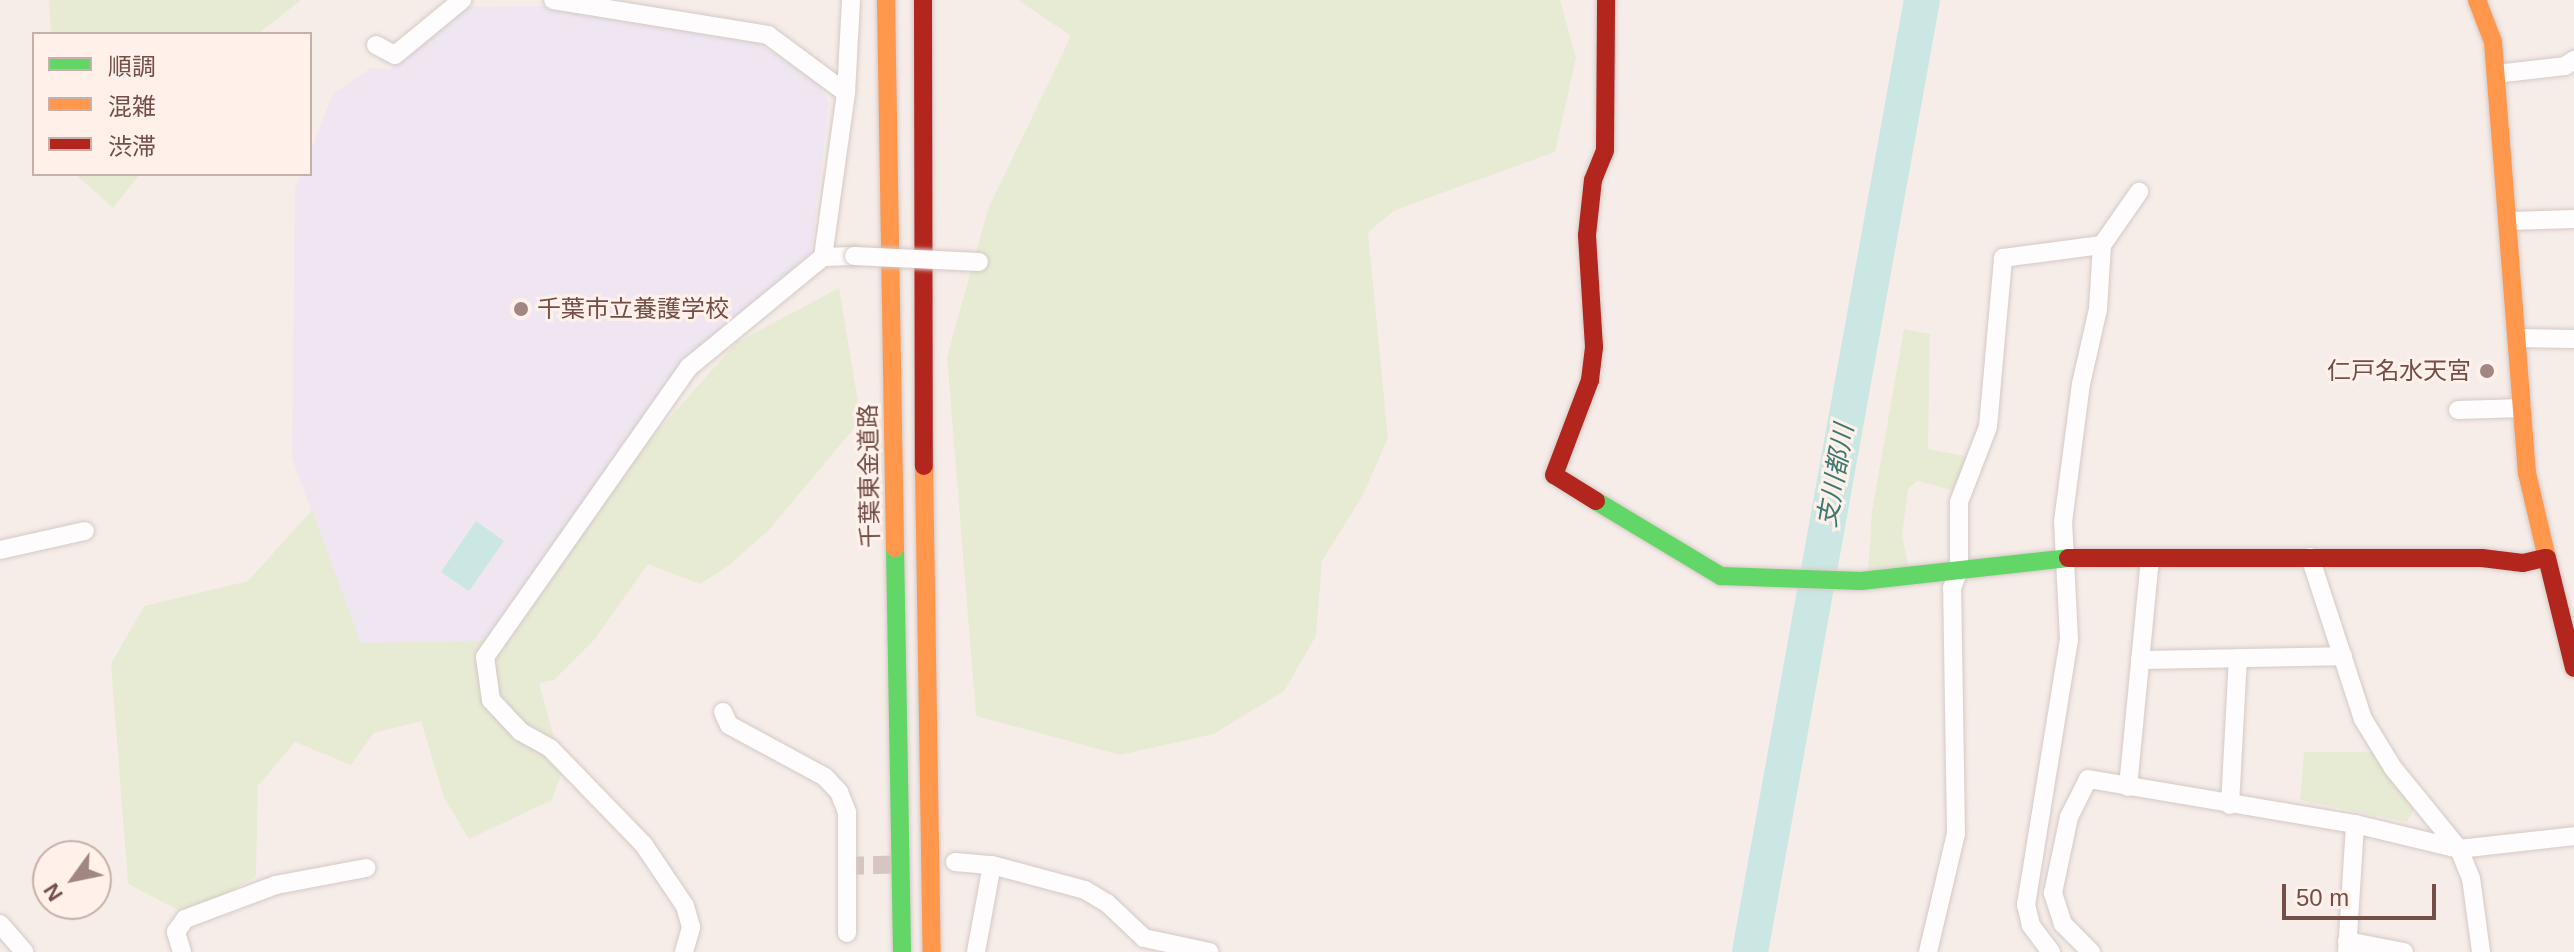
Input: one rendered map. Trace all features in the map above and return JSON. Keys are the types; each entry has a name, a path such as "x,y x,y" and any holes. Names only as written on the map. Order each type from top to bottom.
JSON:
{"main road":[{"name":"千葉東金道路","path":"886,0 902,952"},
{"path":"923,0 920,198 932,952"},
{"path":"1606,0 1605,151 1593,180 1587,235 1594,347 1590,380 1554,475 1702,568 1721,576 1861,581 2063,558 2310,557 2523,563 2544,558"},
{"path":"2477,0 2493,42 2511,221 2527,473 2544,558 2574,668"}],"street":[{"path":"376,45 395,55 462,0"},
{"path":"553,0 768,35 846,93"},
{"path":"823,257 846,93 851,0"},
{"path":"2496,74 2565,66 2574,60"},
{"path":"2051,952 2031,925 2026,905 2069,639 2063,522 2081,384 2098,309 2102,245 2139,192"},
{"path":"2511,221 2574,219"},
{"path":"1928,952 1956,834 1952,588 1959,570 1959,502 1988,427 2003,258 2102,245"},
{"path":"684,952 691,927 685,906 644,845 550,748 521,732 498,708 489,689 485,657 689,367 823,257 979,262"},
{"path":"2519,338 2574,339"},
{"path":"2458,410 2522,408"},
{"path":"0,550 85,531"},
{"path":"2310,557 2363,719 2393,768 2459,849 2471,878 2481,952"},
{"path":"2128,787 2150,560"},
{"path":"2140,660 2343,656"},
{"path":"2230,805 2238,658"},
{"path":"723,712 729,725 825,777 839,792 847,812 847,933"},
{"path":"2091,952 2063,924 2053,893 2069,817 2088,779 2355,824 2459,849 2574,836"},
{"path":"2355,824 2347,947 2404,952"},
{"path":"955,862 992,865 1085,890 1107,903 1144,938 1210,952"},
{"path":"976,952 992,865"},
{"path":"182,952 176,932 185,919 276,885 366,868"},
{"path":"0,924 24,952"}],"shaded area":[{"name":"千葉市立養護学校","path":"556,6 759,44 818,82 829,103 811,252 684,366 487,642 360,644 292,458 295,190 300,176 312,176 312,147 333,94 371,68 390,69 465,7"}],"green space":[{"path":"49,0 301,0 261,32 51,32"},
{"path":"1018,0 1560,0 1576,58 1555,152 1395,210 1368,232 1388,438 1363,495 1322,561 1316,636 1284,691 1214,734 1120,755 976,716 947,357 988,209 1071,36"},
{"path":"77,176 138,176 113,208"},
{"path":"839,288 861,420 768,531 728,566 700,584 648,564 594,640 554,680 539,683 563,769 552,800 469,839 444,798 421,721 374,733 351,765 295,742 258,786 256,876 190,916 128,884 111,664 144,606 248,581 312,510 361,643 510,640 638,453 737,342"},
{"path":"1904,329 1930,334 1928,449 1969,457 1952,490 1917,481 1908,489 1902,536 1909,569 1868,571 1872,511"},
{"path":"2304,752 2372,752 2416,806 2407,822 2300,800"}],"water":[{"path":"476,521 504,541 469,591 441,572"}],"waterway":[{"name":"支川都川","path":"1750,952 1922,0"}],"tunnel":[{"path":"846,866 908,864"}],"traffic: fast":[{"path":"1596,501 1721,576 1861,581 2068,558"},
{"path":"895,548 902,952"}],"traffic: slow":[{"path":"886,0 895,548"},
{"path":"2477,0 2493,42 2527,473 2547,558"},
{"path":"924,466 932,952"}],"traffic: jam":[{"path":"923,0 924,466"},
{"path":"1596,501 1554,475 1590,380 1594,347 1587,235 1593,180 1605,151 1606,0"},
{"path":"2068,558 2482,558 2523,563 2544,558"},
{"path":"2547,558 2574,668"}],"place":[{"name":"千葉市立養護学校","path":"521,309"},
{"name":"仁戸名水天宮","path":"2487,371"}]}
